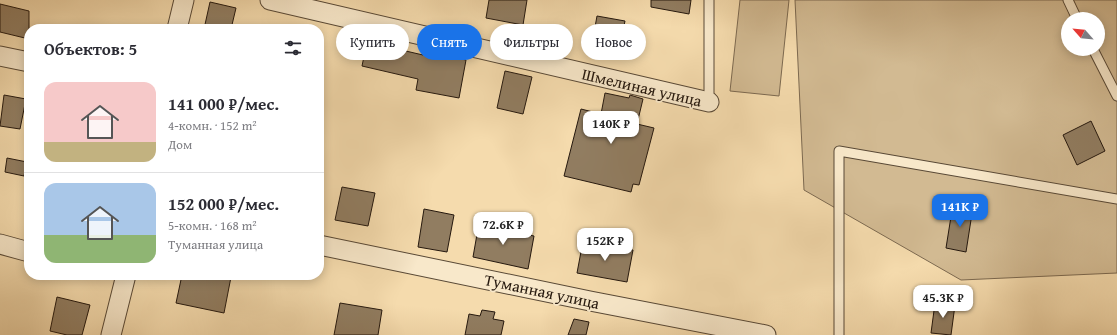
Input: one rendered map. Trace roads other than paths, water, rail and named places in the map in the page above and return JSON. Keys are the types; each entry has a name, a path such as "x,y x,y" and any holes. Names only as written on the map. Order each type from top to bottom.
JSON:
{"street":[{"path":"178,24 184,0"},
{"name":"Шмелиная улица","path":"270,0 709,102"},
{"path":"0,56 24,61"},
{"path":"0,244 24,251"},
{"name":"Туманная улица","path":"324,246 590,301 766,335"},
{"path":"111,335 121,280"}],"lane":[{"path":"709,0 709,102"},
{"path":"1068,0 1074,12"},
{"path":"1097,56 1117,96"},
{"path":"839,335 839,151 1117,199"}]}
